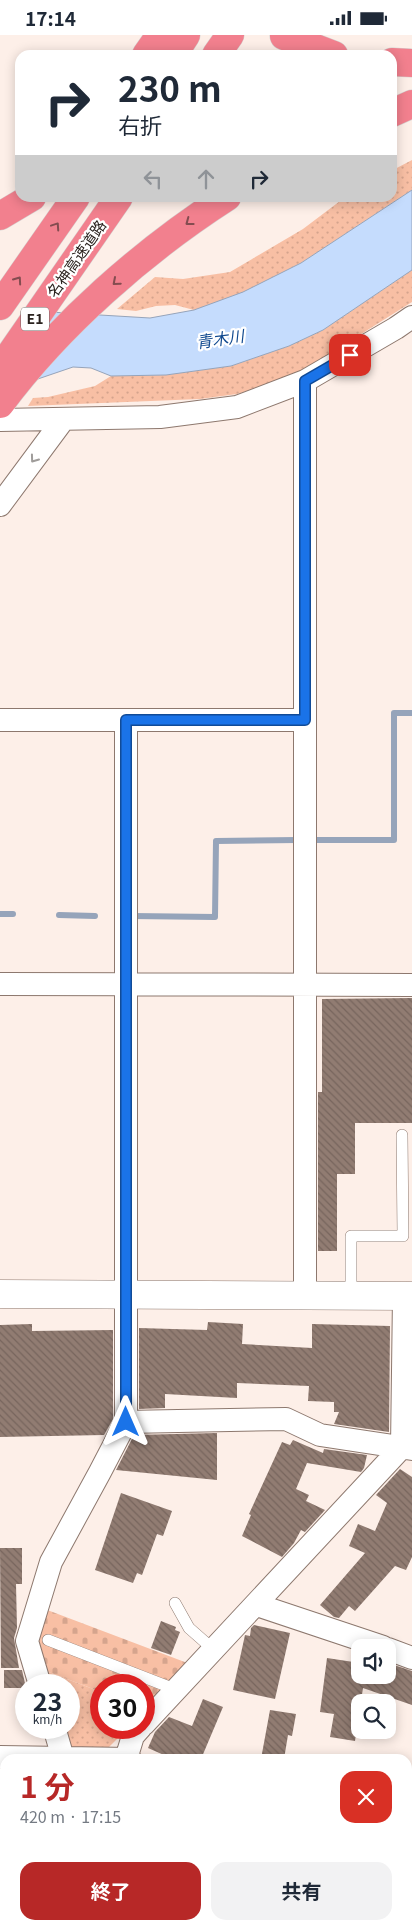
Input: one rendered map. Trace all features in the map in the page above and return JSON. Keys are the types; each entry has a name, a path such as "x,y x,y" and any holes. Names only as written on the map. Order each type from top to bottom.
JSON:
{"highway":[{"path":"150,50 160,35"},
{"path":"176,50 186,35"},
{"path":"220,50 230,35"},
{"path":"284,35 322,50"},
{"path":"397,62 412,63"},
{"path":"397,111 412,105"},
{"path":"0,216 27,202"},
{"name":"E1","path":"0,307 73,202"},
{"name":"名神高速道路","path":"0,369 116,202"},
{"path":"0,405 48,345 102,294 152,250 194,218 219,202"}],"street":[{"path":"0,420 160,417 237,407 305,381 412,317"},
{"path":"305,381 305,1295"},
{"path":"0,505 63,420"},
{"path":"0,720 305,720"},
{"path":"37,1674 27,1641 51,1562 126,1422 126,720"},
{"path":"0,984 412,985"},
{"path":"0,1294 408,1295 407,1448 155,1713"},
{"path":"126,1422 286,1419 320,1435 407,1448"},
{"path":"257,1605 359,1639"},
{"path":"396,1652 412,1657"},
{"path":"57,1739 62,1754"},
{"path":"129,1754 132,1739"}],"lane":[{"path":"352,1295 351,1236 402,1236 402,1135"},
{"path":"174,1603 189,1628 214,1651"},
{"path":"48,1640 177,1690"}],"green space":[{"path":"412,160 412,190 397,200 397,168"},
{"path":"339,202 394,202 301,263 243,293 194,310 175,305 156,306 136,311 117,309 155,277 183,279 230,272 303,229"},
{"path":"412,270 412,302 304,370 277,382 237,394 200,399 28,406 33,398 48,397 95,386 111,376 166,375 231,366 289,346 323,330"},
{"path":"42,1608 190,1664 155,1697 155,1674 90,1674 90,1688 80,1684 80,1674 54,1674 41,1669 32,1641"},
{"path":"41,1669 54,1674 43,1674"},
{"path":"80,1684 90,1688 90,1739 117,1739 106,1750 75,1750 65,1745 63,1739 80,1739"}],"water":[{"name":"青木川","path":"412,190 412,270 323,330 289,346 231,366 166,375 111,376 91,368 73,367 29,382 0,384 50,312 150,318 194,310 243,292 301,263 394,202 397,202 397,200"}],"building":[{"path":"412,998 412,1123 355,1123 355,1174 337,1174 337,1251 318,1251 318,1092 322,1092 322,999"},
{"path":"208,1322 243,1324 242,1344 312,1348 312,1324 390,1326 389,1432 334,1424 339,1412 334,1412 334,1402 308,1401 309,1386 237,1383 237,1398 165,1394 165,1408 139,1409 139,1328 207,1330"},
{"path":"32,1324 32,1331 113,1330 113,1419 104,1435 0,1437 0,1325"},
{"path":"217,1433 217,1480 116,1470 134,1435"},
{"path":"293,1440 323,1453 324,1449 367,1455 361,1472 307,1463 296,1489 309,1495 306,1501 325,1510 305,1532 301,1530 294,1543 282,1557 242,1536 251,1515 249,1514 282,1442 290,1445"},
{"path":"400,1469 412,1477 412,1557 406,1570 395,1566 355,1611 349,1606 339,1618 334,1617 320,1605 365,1553 349,1546 358,1524 375,1531 387,1503 376,1495"},
{"path":"121,1493 172,1511 163,1536 157,1534 142,1575 137,1573 133,1583 95,1570"},
{"path":"0,1548 22,1548 22,1584 16,1584 17,1628 14,1638 19,1668 1,1668"},
{"path":"161,1621 176,1627 175,1630 180,1632 171,1655 151,1648"},
{"path":"254,1625 290,1633 275,1699 233,1690 245,1635 250,1636 251,1628"},
{"path":"327,1658 351,1662 351,1684 396,1684 396,1666 412,1671 412,1705 396,1699 396,1694 380,1694 363,1688 362,1694 351,1694 351,1739 355,1739 355,1741 330,1737 334,1714 320,1712"},
{"path":"4,1670 22,1670 23,1674 15,1674 15,1688 4,1688"},
{"path":"203,1699 223,1707 203,1754 162,1754 148,1748 152,1739 155,1739 155,1732 169,1717 192,1726"},
{"path":"270,1710 296,1714 292,1736 288,1735 285,1754 262,1754"}],"waterway":[{"path":"311,840 394,840 394,713 412,713"},
{"path":"132,916 215,917 216,841 297,840"},
{"path":"0,914 13,914"},
{"path":"59,915 95,916"}],"route":[{"path":"126,1422 126,720 305,720 305,381 350,355"}]}
